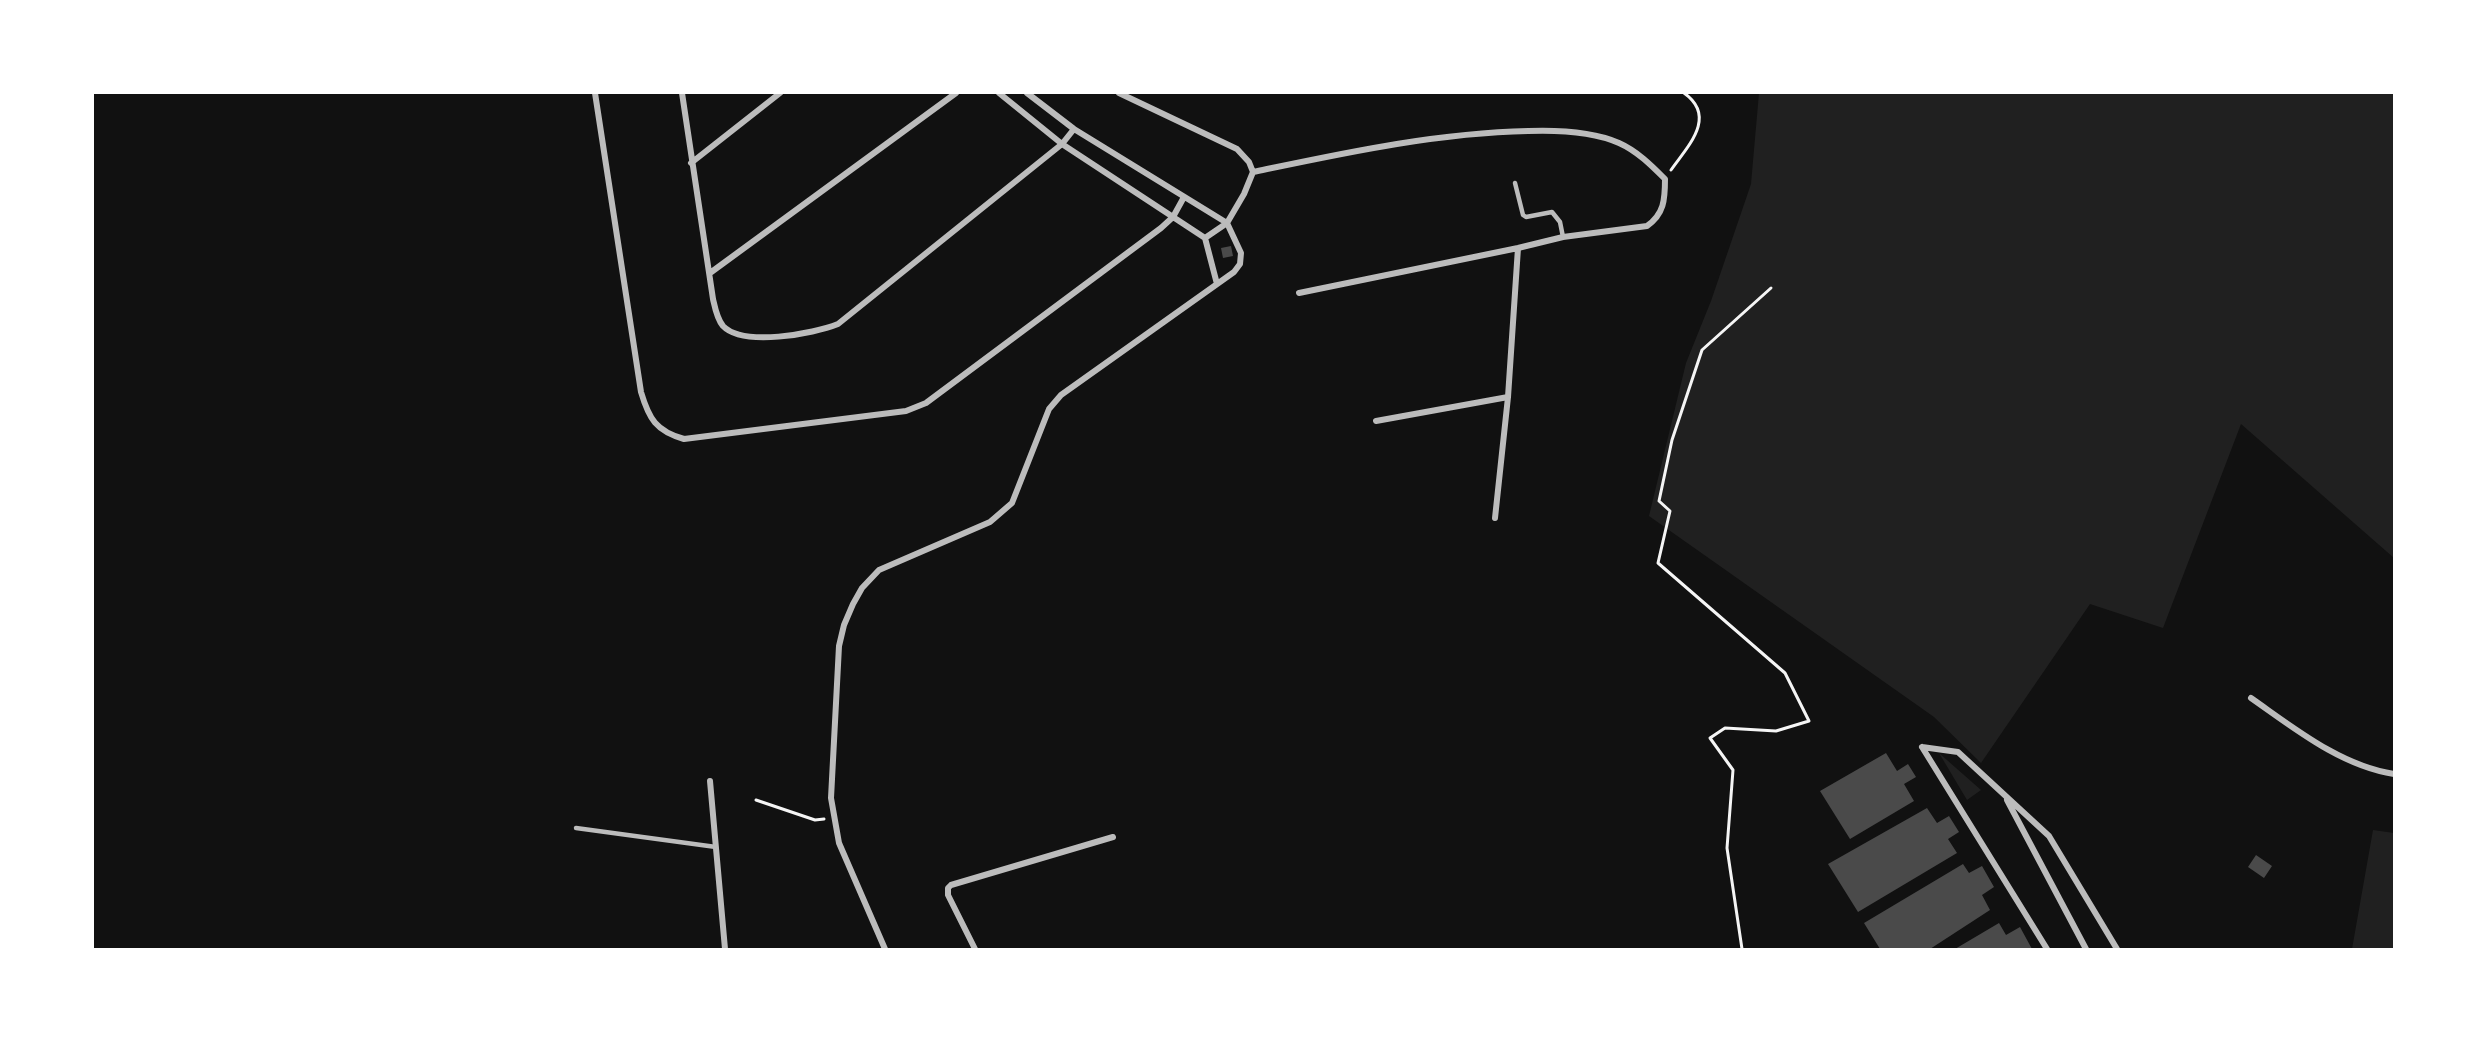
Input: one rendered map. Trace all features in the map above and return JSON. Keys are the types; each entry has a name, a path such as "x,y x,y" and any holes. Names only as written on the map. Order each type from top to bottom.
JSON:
{"street":[{"path":"595,93 641,392 646,411 656,425 667,434 684,439 916,408 926,403 1173,217 1184,196"},
{"path":"682,93 691,163 717,313 722,325 746,336 766,337 827,328 838,324 1062,144 1074,129"},
{"path":"691,163 780,93"},
{"path":"710,273 956,93"},
{"path":"999,93 1062,144 1205,237 1217,284"},
{"path":"885,949 839,843 831,798 839,646 844,625 853,604 862,588 879,570 990,522 1002,513 1012,503 1048,409 1061,395 1234,272 1240,264 1241,253 1227,223 1074,129 1027,93"},
{"path":"1119,93 1238,149 1249,162 1252,172 1244,194 1227,223 1205,237"},
{"path":"1252,172 1364,148 1481,132 1553,130 1587,134 1617,142 1634,151 1665,179 1663,209 1657,219 1647,226 1563,237 1299,293"},
{"path":"1495,518 1508,397 1518,248"},
{"path":"1376,421 1508,397"},
{"path":"2251,698 2313,741 2375,771 2394,774"},
{"path":"2047,949 1922,747 1958,752 2049,836 2117,949"},
{"path":"710,781 725,949"},
{"path":"2004,794 2086,949"},
{"path":"975,949 948,895 948,888 951,885 1113,837"}],"lane":[{"path":"1515,183 1523,215 1526,217 1552,212 1560,222 1563,237"},
{"path":"576,828 716,847"}],"path":[{"path":"1665,179 1695,136 1700,124 1698,110 1690,97 1684,93"},
{"path":"1742,949 1728,848 1733,770 1710,738 1725,728 1776,731 1809,721 1785,674 1658,563 1670,512 1659,501 1672,440 1702,350 1771,288"},
{"path":"756,800 815,820"}],"shaded area":[{"path":"1759,93 2394,93 2394,558 2241,424 2163,628 2090,604 1981,763 1934,717 1649,516 1686,363 1711,301 1751,184"},
{"path":"1939,753 1981,790 1967,800"},
{"path":"2373,830 2394,833 2394,949 2352,949"}],"building":[{"path":"1231,246 1233,256 1223,258 1221,248"},
{"path":"1886,753 1897,771 1908,764 1916,777 1904,784 1914,801 1850,839 1820,791"},
{"path":"1927,808 1937,823 1949,816 1959,832 1948,839 1957,853 1858,912 1828,864"},
{"path":"2256,855 2272,866 2264,878 2248,867"},
{"path":"1963,864 1969,873 1982,866 1994,887 1982,895 1990,910 1930,949 1880,949 1864,923"},
{"path":"1999,923 2006,935 2020,927 2032,949 1955,949"}]}
